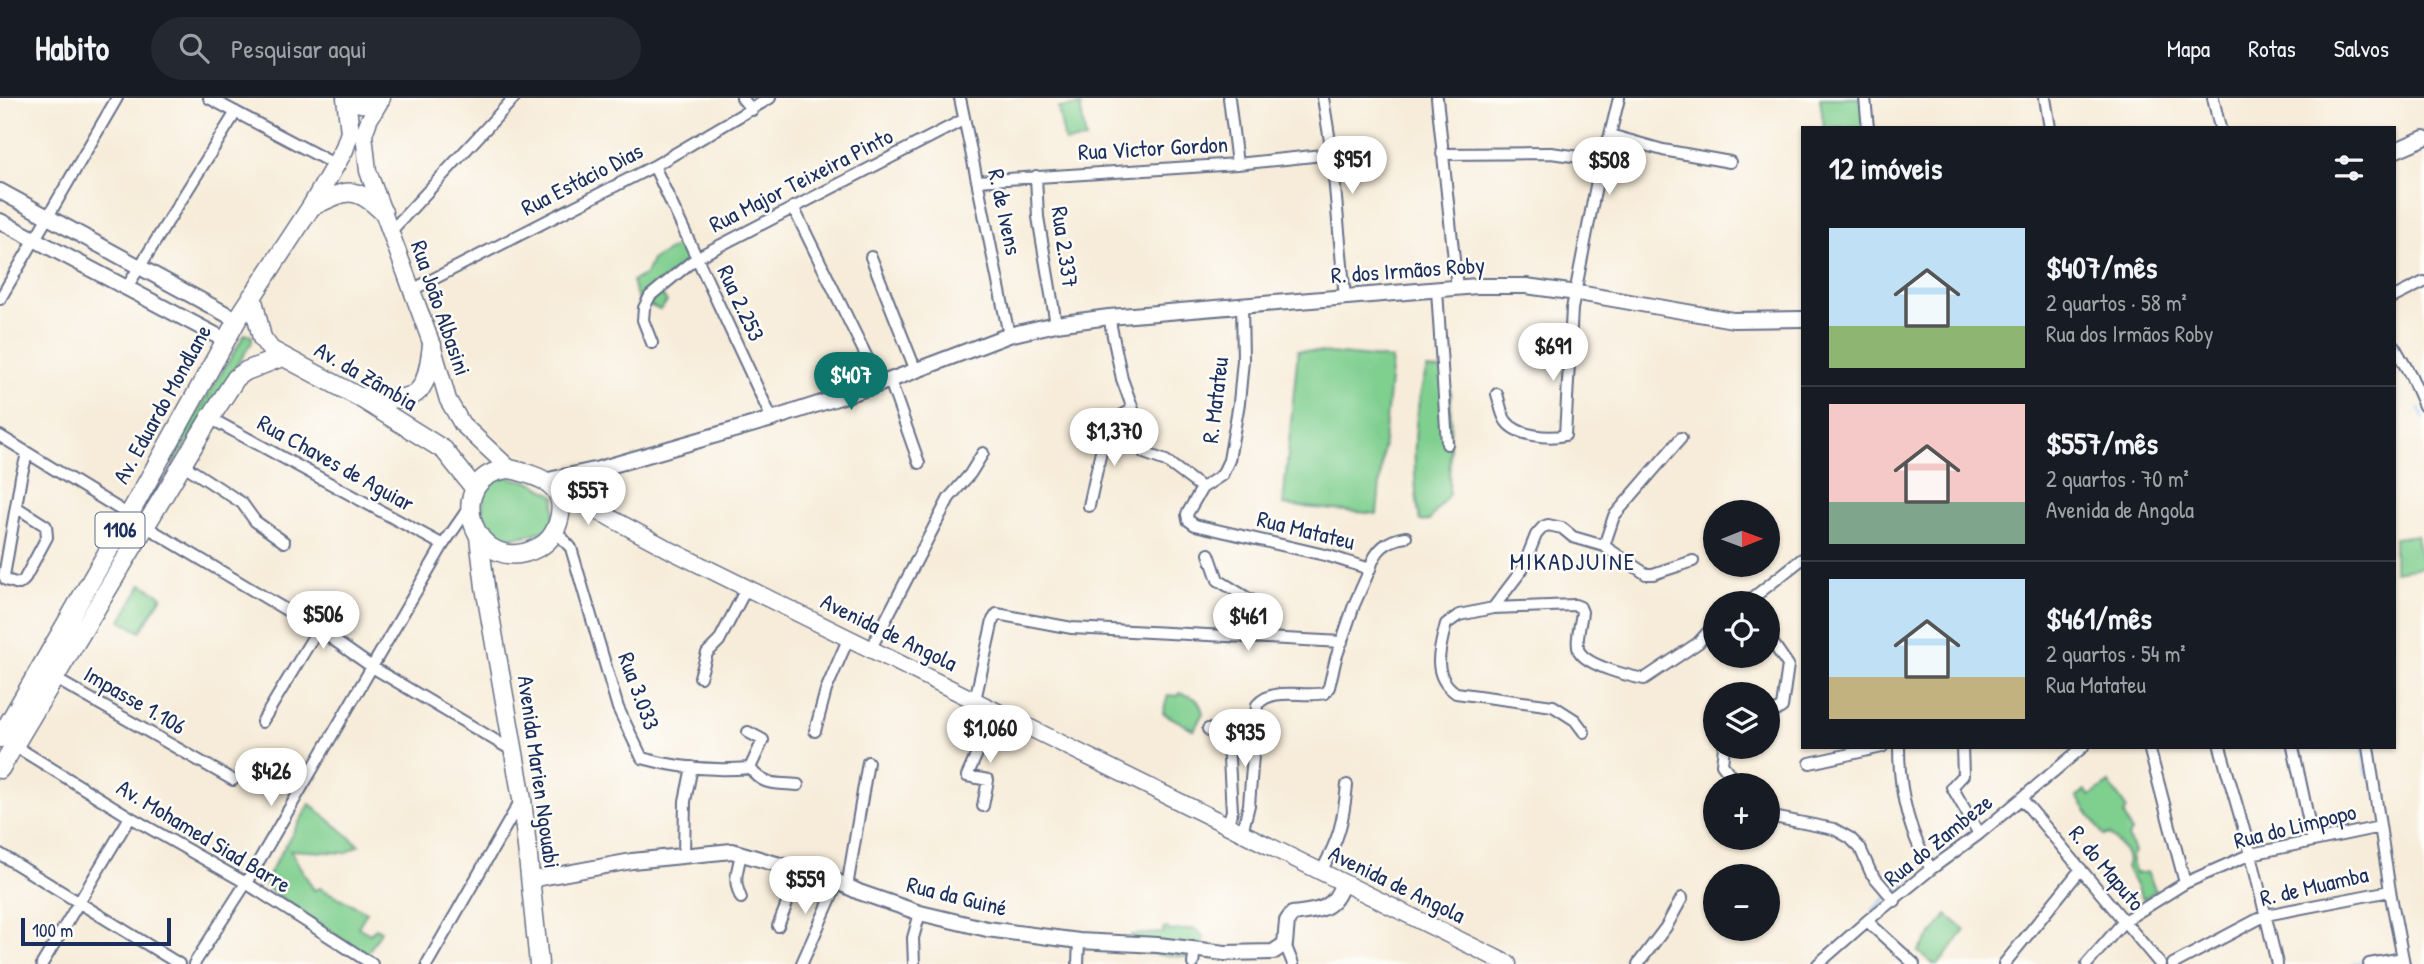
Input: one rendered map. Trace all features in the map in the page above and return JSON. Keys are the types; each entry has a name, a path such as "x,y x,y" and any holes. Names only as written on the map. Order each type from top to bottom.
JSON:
{"main road":[{"path":"346,98 357,137 365,129 380,98"},
{"path":"351,98 366,104 374,103 380,98"},
{"name":"Av. Eduardo Mondlane","path":"0,769 7,742 225,340 311,207 334,164 344,149 357,137"},
{"name":"Rua João Albasini","path":"357,137 410,291 432,345 448,400 462,424 510,469"},
{"path":"311,207 346,192 360,193 371,199 383,212"},
{"name":"Av. da Zâmbia","path":"252,296 262,338 271,350 359,397 444,450 473,497"},
{"path":"359,397 404,399 420,390 428,377 432,345"},
{"name":"Av. Eduardo Mondlane","path":"7,742 54,678 236,379 246,371 282,357"},
{"path":"556,531 562,512 561,502 558,492 548,484 510,469 498,470 482,479 473,497 471,517 479,537 490,547 503,553 524,554 543,546 556,531 581,502"},
{"name":"Avenida de Angola","path":"548,484 747,587 1506,964"},
{"name":"Avenida Marien Ngouabi","path":"479,537 485,587 522,799 538,964"},
{"path":"485,587 493,564 503,553"}],"street":[{"path":"0,299 117,98"},
{"path":"209,98 334,164"},
{"path":"391,231 514,98"},
{"path":"742,98 752,110"},
{"name":"Rua Estácio Dias","path":"410,291 654,166 770,98"},
{"name":"R. de Ivens","path":"960,98 1012,334"},
{"path":"1229,98 1237,164"},
{"path":"1323,98 1332,155 1345,298"},
{"path":"1437,98 1457,288"},
{"path":"1497,394 1505,420 1512,428 1523,433 1564,435 1572,309 1601,160 1619,98"},
{"path":"1865,98 1868,126"},
{"path":"2045,98 2050,126"},
{"path":"2213,98 2220,126"},
{"path":"127,287 236,112"},
{"name":"Rua Major Teixeira Pinto","path":"652,343 643,320 650,296 696,258 963,120"},
{"path":"1610,135 1663,150 1730,162"},
{"path":"2396,150 2424,138"},
{"path":"1442,154 1551,153 1601,160"},
{"name":"Rua Victor Gordon","path":"977,181 1332,155"},
{"name":"Rua 2.253","path":"654,166 772,419"},
{"name":"Rua 2.337","path":"1036,176 1038,217 1056,324"},
{"path":"0,191 237,320"},
{"path":"793,207 885,382 919,463"},
{"path":"0,220 225,340"},
{"path":"871,257 916,371"},
{"path":"2396,296 2424,282"},
{"name":"R. dos Irmãos Roby","path":"548,484 772,419 885,382 1012,334 1056,324 1109,317 1457,288 1526,286 1733,320 1801,319"},
{"path":"1437,290 1447,444"},
{"name":"R. Matateu","path":"1202,488 1222,475 1229,460 1243,360 1242,305"},
{"path":"1109,317 1122,379 1144,453 1166,461 1202,488"},
{"path":"2396,350 2424,406"},
{"path":"2411,376 2424,378"},
{"path":"1087,424 1107,424 1133,409"},
{"name":"Rua Chaves de Aguiar","path":"210,418 443,545"},
{"path":"1089,506 1107,424"},
{"path":"0,436 129,514"},
{"path":"1604,546 1614,516 1681,438"},
{"path":"871,648 949,498 970,474 983,453"},
{"path":"16,507 46,526 47,537 24,580 19,584 6,580 4,576 16,507 27,454"},
{"path":"182,464 242,503 255,521 285,542"},
{"path":"581,502 599,469"},
{"name":"Rua Matateu","path":"1202,488 1187,514 1188,520 1195,525 1329,556 1370,569 1354,605 1325,693 1280,694 1262,698 1256,705 1249,805 1234,830"},
{"path":"194,964 246,883 473,497"},
{"path":"1493,608 1522,570 1536,536 1543,527 1552,524 1573,537 1604,546 1646,574 1693,561"},
{"path":"145,526 318,629 372,667 515,752"},
{"name":"Rua 3.033","path":"556,531 571,548 618,708 642,758 723,771 750,768"},
{"path":"1370,569 1372,559 1384,543 1405,537"},
{"path":"1209,554 1218,580 1257,604 1261,613 1257,638"},
{"path":"1761,591 1801,560"},
{"path":"699,677 707,653 719,641 747,587"},
{"path":"1584,732 1575,720 1553,706 1457,693 1446,686 1440,674 1439,649 1446,624 1460,615 1493,608 1575,605 1580,607 1582,612 1579,650 1592,662 1644,680 1703,637"},
{"path":"975,699 996,614 1072,628 1342,642"},
{"path":"262,722 318,629"},
{"path":"815,731 826,690 849,637"},
{"path":"1780,652 1787,661 1789,670 1780,708"},
{"name":"Impasse 1.106","path":"54,678 233,780"},
{"path":"983,806 988,780 967,776 996,710"},
{"path":"1208,729 1217,738 1227,742 1234,830"},
{"path":"748,732 763,740 750,768 758,779 798,785"},
{"name":"Av. Mohamed Siad Barre","path":"7,742 246,883 372,964"},
{"path":"1810,764 1874,749"},
{"path":"1899,749 1899,779 1903,799 1922,854 1931,869"},
{"path":"1962,749 1963,775 1952,787 1979,834"},
{"name":"Rua do Zambeze","path":"1818,964 1867,921 1979,834 2081,749"},
{"path":"2150,749 2185,883"},
{"path":"2221,749 2251,854 2277,964"},
{"path":"2293,749 2313,841"},
{"path":"2368,749 2403,961 2369,964"},
{"path":"802,963 842,885 868,762"},
{"path":"684,854 685,801 692,767"},
{"path":"1321,872 1337,842 1342,825 1346,785"},
{"path":"427,964 522,799"},
{"name":"R. do Maputo","path":"2022,799 2160,964"},
{"path":"42,964 130,817"},
{"path":"1780,818 1834,829 1850,838 1860,848 1871,873 1895,901"},
{"name":"Rua do Limpopo","path":"2087,964 2124,921 2185,883 2251,854 2380,827"},
{"name":"Rua da Guiné","path":"529,880 576,869 684,854 732,851 796,869 920,913 987,929 1079,942 1254,954 1273,953 1285,944"},
{"path":"741,853 735,874 741,898"},
{"path":"0,854 179,964"},
{"path":"778,926 796,869"},
{"path":"2004,964 2081,869"},
{"path":"1293,964 1285,944 1287,921 1292,914 1321,911 1340,893 1342,884"},
{"name":"R. de Muamba","path":"2173,964 2266,915 2390,891"},
{"path":"1638,964 1666,927 1682,898"},
{"path":"914,964 913,938 920,913"},
{"path":"1867,921 1913,964"},
{"path":"1078,964 1079,942"},
{"path":"1192,964 1195,948"},
{"path":"348,964 355,953"}],"green space":[{"path":"1820,98 1869,98 1873,126 1824,126"},
{"path":"1080,105 1086,140 1065,142 1058,108"},
{"path":"679,245 687,260 656,286 667,302 660,310 638,300 632,281 646,274 652,260"},
{"path":"245,334 252,336 252,342 171,464 168,462 170,458"},
{"path":"1298,350 1392,359 1377,514 1283,505"},
{"path":"1427,369 1444,370 1451,393 1449,494 1429,521 1420,521 1415,445 1418,405"},
{"path":"508,477 533,483 555,496 553,527 525,536 496,536 484,514 483,499 494,482"},
{"path":"2416,535 2422,567 2396,571 2396,538"},
{"path":"142,584 162,596 140,632 121,621"},
{"path":"1180,693 1200,704 1203,713 1194,730 1163,713 1168,695 1178,696"},
{"path":"2109,783 2127,809 2124,815 2131,832 2128,837 2134,852 2131,856 2135,874 2147,872 2156,891 2143,899 2126,867 2128,862 2123,849 2109,834 2104,836 2077,797 2085,790 2090,796"},
{"path":"310,804 359,845 346,853 290,850 314,890 320,888 367,912 358,927 370,934 376,928 381,931 366,956 266,887 269,873"},
{"path":"1947,915 1965,930 1939,964 1934,964 1918,952"},
{"path":"1168,928 1169,931 1195,929 1203,936 1203,952 1193,958 1133,952 1131,935 1161,933"}],"waterway":[{"path":"2419,408 2424,419"},
{"path":"2362,749 2367,775"},
{"path":"1896,890 1914,876"},
{"path":"1873,910 1886,898"},
{"path":"2354,964 2365,962"}],"district":[{"name":"MIKADJUINE","path":"1573,562"}]}
